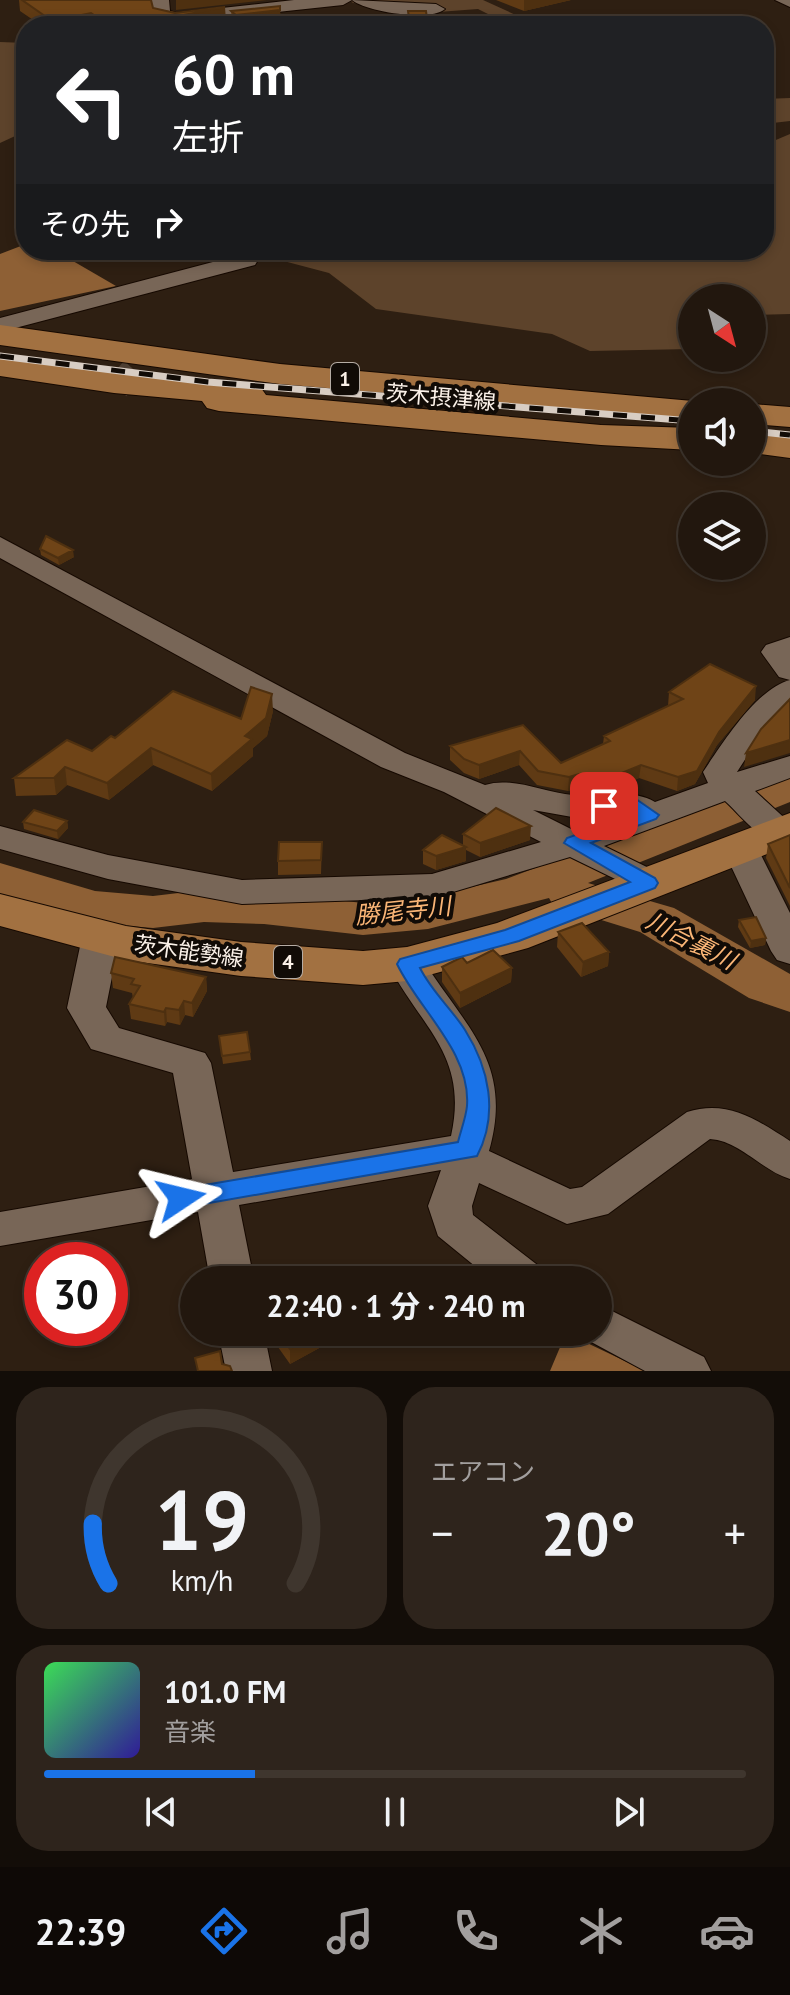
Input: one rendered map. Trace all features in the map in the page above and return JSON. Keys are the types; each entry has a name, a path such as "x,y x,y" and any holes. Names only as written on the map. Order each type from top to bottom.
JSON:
{"main road":[{"name":"1","path":"2,335 90,348 141,360 678,408"},
{"name":"茨木摂津線","path":"2,335 197,376 678,416"},
{"name":"茨木摂津線","path":"0,366 187,391 678,432"},
{"name":"1","path":"0,375 108,392"},
{"name":"1","path":"0,383 601,435 678,434"},
{"name":"茨木能勢線","path":"0,910 101,937 241,959 363,968 407,964 465,951 572,912 633,885 770,836"}],"street":[{"path":"160,0 161,14 168,16"},
{"path":"195,16 343,0"},
{"path":"361,0 403,10 436,9"},
{"path":"2,335 247,260"},
{"path":"0,546 393,760 456,784 578,844 633,885"},
{"path":"0,575 30,563"},
{"path":"790,646 777,652 790,670"},
{"path":"790,690 744,735 720,772 770,836 790,951"},
{"path":"0,837 108,867 242,892 433,886 578,844 649,815 790,766"},
{"path":"456,784 572,806 636,806 649,815"},
{"path":"101,937 86,1008 105,1039 191,1063 229,1266"},
{"path":"407,964 420,991 456,1033 474,1069 479,1105 450,1206 453,1224 506,1266"},
{"path":"0,1229 467,1154 567,1207 593,1202 702,1123 734,1125 790,1163"},
{"path":"612,1330 688,1371"},
{"path":"244,1346 249,1371"}],"shaded area":[{"path":"350,0 483,0 518,16 486,16 488,14 478,9 438,12 353,3"},
{"path":"0,42 16,43 16,136 0,143"},
{"path":"790,98 790,121 774,123 774,99"},
{"path":"790,134 790,314 766,315 766,284 678,284 678,349 590,351 552,334 376,309 329,273 280,260 774,260 774,141"},
{"path":"16,248 16,260 71,260 116,286 0,311 0,254"},
{"path":"561,1346 593,1346 646,1371 550,1371"}],"building":[{"path":"22,0 151,0 153,8 175,13 225,7 178,16 95,16 91,13 45,16"},
{"path":"280,6 280,10 236,15 231,11"},
{"path":"408,11 426,11 427,16 409,16"},
{"path":"46,536 73,550 58,558 40,549"},
{"path":"710,664 756,686 719,732 697,771 678,777 641,765 612,777 585,778 579,774 569,777 538,771 520,751 479,765 464,759 450,746 523,725 561,763 610,741 604,736 683,699 669,692"},
{"path":"251,687 272,694 266,718 245,736 252,739 211,774 151,748 107,783 65,767 54,778 14,778 67,740 92,751 111,736 115,738 173,691 241,719"},
{"path":"790,699 790,740 746,753 761,729"},
{"path":"496,808 531,826 480,843 463,834"},
{"path":"34,810 67,821 57,831 23,822"},
{"path":"442,835 466,847 436,856 423,850"},
{"path":"790,835 790,888 768,844"},
{"path":"279,842 322,842 321,860 278,861"},
{"path":"756,917 766,938 751,941 739,920"},
{"path":"582,923 609,952 583,962 558,932"},
{"path":"493,950 512,968 460,993 442,967 462,957 467,963"},
{"path":"115,957 206,977 192,1003 184,1001 179,1010 166,1008 164,1012 129,1004 140,986 131,984 134,979 111,973"},
{"path":"247,1032 250,1052 222,1056 219,1036"},
{"path":"220,1351 222,1364 230,1366 232,1371 198,1371 195,1358"}],"waterway":[{"name":"勝尾寺川","path":"0,879 94,907 153,912 204,906 264,908 363,919 428,913 517,893 790,786"},
{"name":"川合裏川","path":"570,894 657,920 767,985 790,994"}],"tunnel":[{"path":"117,388 137,365"}],"railway":[{"path":"0,356 208,382 678,420"},
{"path":"766,432 790,435"}],"route":[{"path":"181,1198 468,1149 479,1105 474,1069 456,1033 420,991 407,964 465,951 511,936 648,883 574,843 649,815 636,806 604,806"}]}
